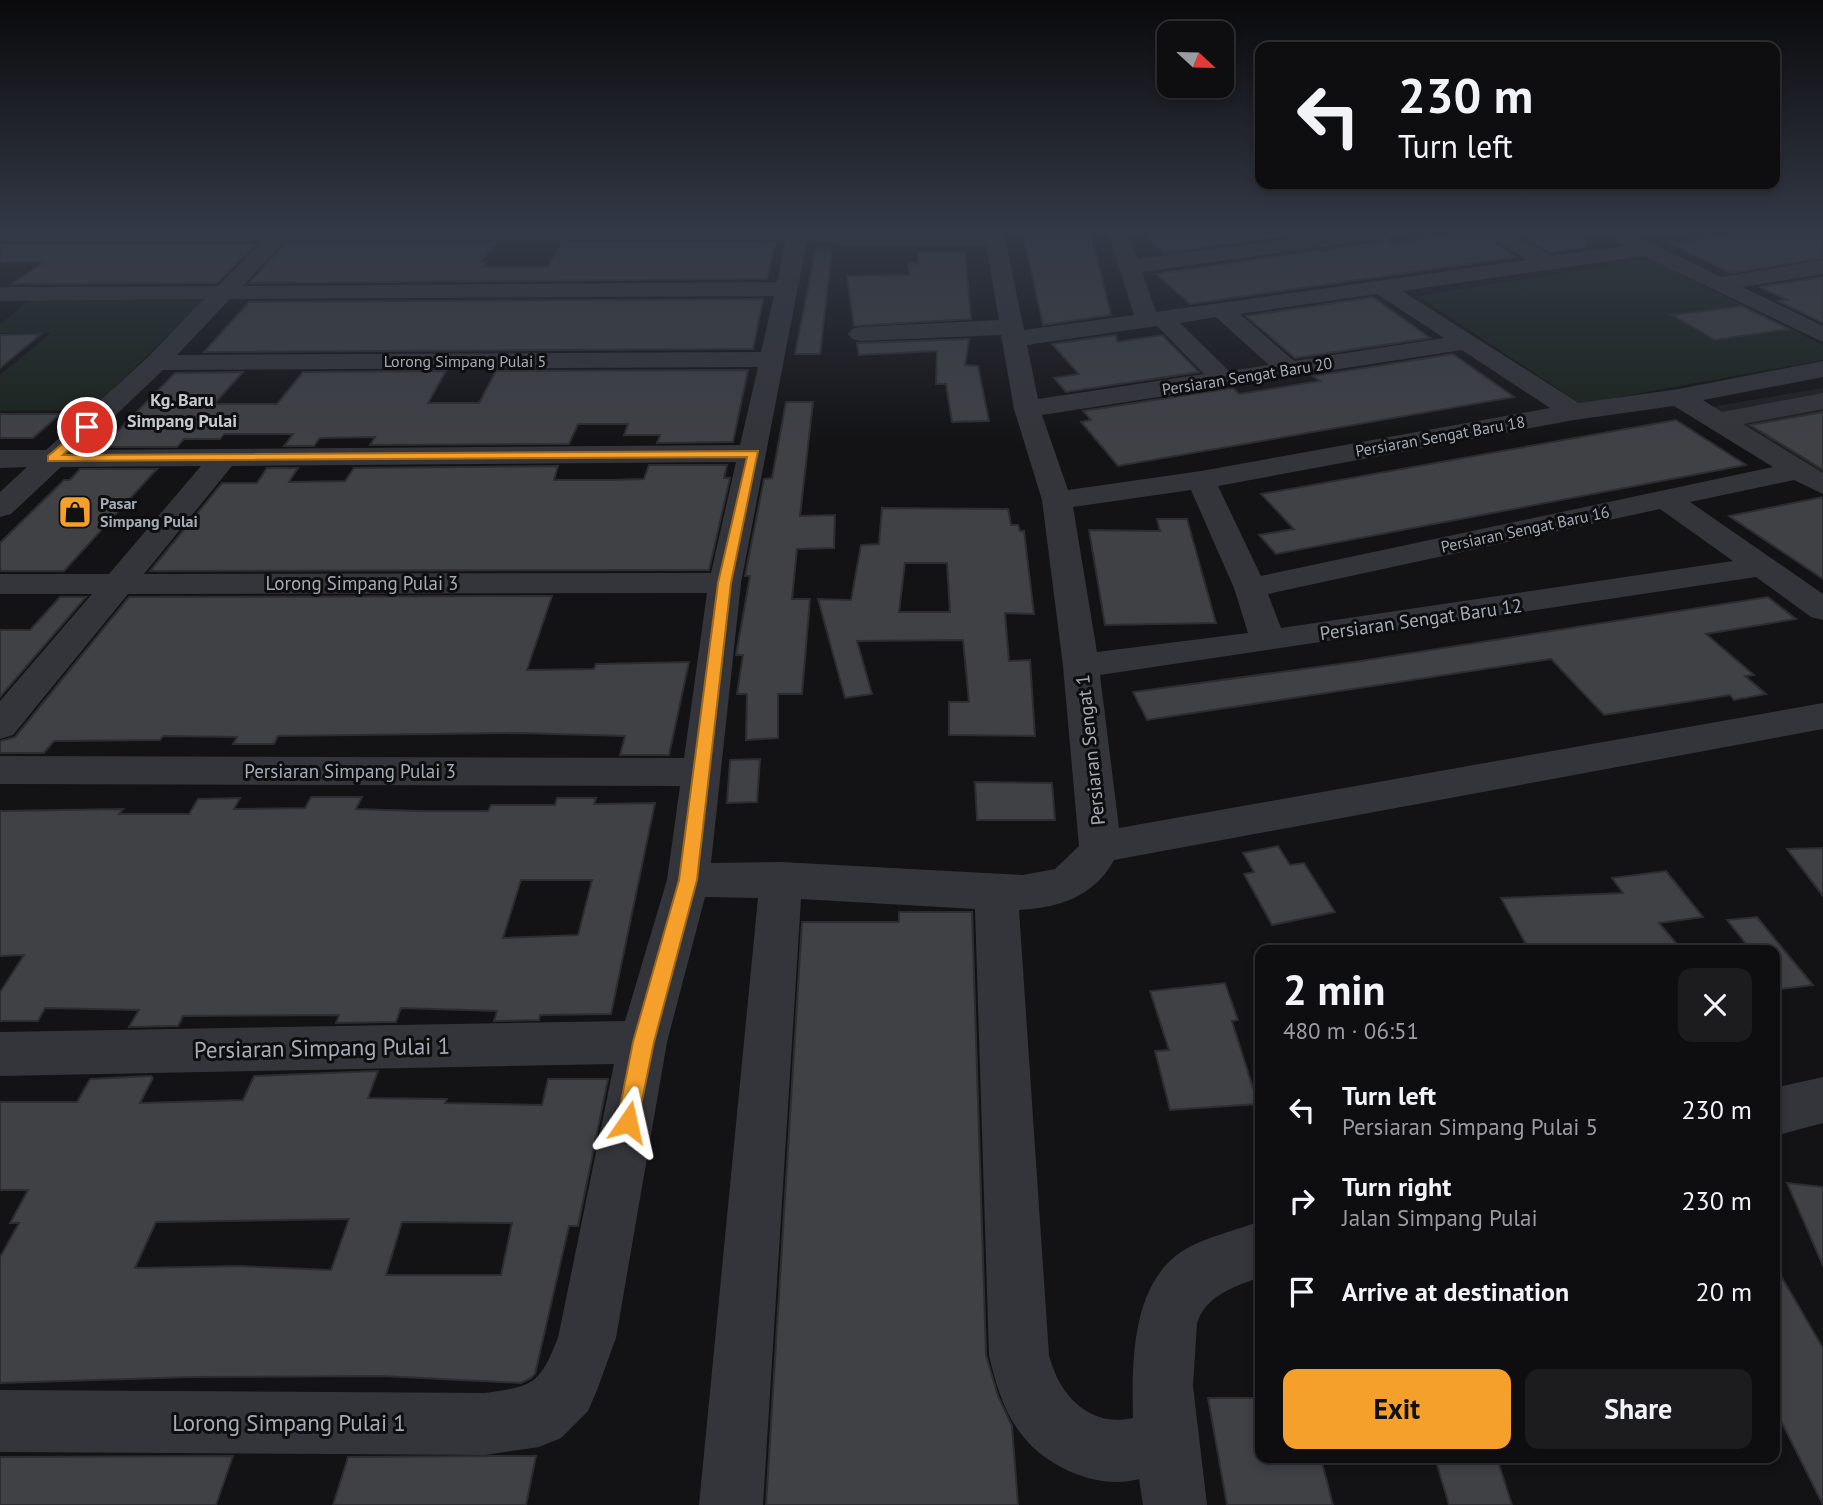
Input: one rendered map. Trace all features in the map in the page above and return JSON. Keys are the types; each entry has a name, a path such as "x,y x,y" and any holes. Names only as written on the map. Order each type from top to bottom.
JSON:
{"street":[{"path":"0,508 156,363 212,303"},
{"path":"643,1042 688,880 725,583 783,303"},
{"name":"Persiaran Sengat 1","path":"688,880 781,879 996,892 1053,888 1075,879 1091,863 1100,847 1081,666 1057,500 1027,409 1008,303"},
{"path":"1147,303 1156,320 1224,380"},
{"path":"860,334 1014,333 1156,320 1277,303"},
{"path":"1407,303 1574,412"},
{"path":"1758,303 1823,335"},
{"path":"1223,311 1290,370"},
{"name":"Persiaran Sengat Baru 20","path":"1027,409 1467,342"},
{"name":"Lorong Simpang Pulai 5","path":"156,363 773,359"},
{"name":"Persiaran Sengat Baru 18","path":"1057,500 1201,480 1574,412 1679,397 1823,369"},
{"path":"1679,397 1811,478"},
{"path":"1718,421 1823,401"},
{"path":"0,459 754,453"},
{"path":"0,726 224,457"},
{"name":"Persiaran Sengat Baru 16","path":"1251,588 1666,499 1811,478"},
{"path":"1201,480 1251,588 1268,641"},
{"path":"1666,499 1823,610"},
{"name":"Persiaran Sengat Baru 12","path":"1081,666 1268,641 1761,567"},
{"name":"Lorong Simpang Pulai 3","path":"0,584 725,583"},
{"path":"1100,847 1823,716"},
{"name":"Persiaran Simpang Pulai 3","path":"0,770 700,772"},
{"path":"731,1505 781,879"},
{"path":"996,892 1019,1354 1026,1388 1041,1413 1068,1436 1104,1452 1131,1449 1163,1440"},
{"name":"Persiaran Simpang Pulai 1","path":"0,1054 643,1042"},
{"name":"Lorong Simpang Pulai 1","path":"0,1421 485,1424 539,1416 567,1390 587,1338 643,1042"},
{"path":"1780,1111 1823,1100"},
{"path":"1175,1505 1163,1440 1166,1325 1174,1300 1191,1279 1255,1251"}],"shaded area":[{"path":"26,303 202,303 91,410 0,411 0,375 51,333 0,333 0,324"},
{"path":"1429,303 1739,303 1823,345 1823,360 1581,404"},
{"path":"1823,388 1823,487 1693,410"}],"building":[{"path":"248,303 762,303 753,349 204,352"},
{"path":"805,303 826,303 820,354 795,354"},
{"path":"851,303 970,303 971,319 854,326"},
{"path":"1038,303 1108,303 1111,315 1043,325"},
{"path":"1331,303 1382,303 1430,338 1295,358 1246,316"},
{"path":"1783,303 1823,303 1823,323"},
{"path":"1742,306 1789,329 1715,340 1672,315"},
{"path":"41,334 0,368 0,335"},
{"path":"1116,335 1117,342 1162,335 1199,372 1066,392 1054,378 1079,374 1052,344"},
{"path":"969,339 965,365 978,366 989,421 952,422 946,384 936,384 937,351 859,355 857,343"},
{"path":"1453,354 1514,397 1118,466 1081,422 1091,420 1083,411 1233,388 1239,394 1320,381 1313,376"},
{"path":"748,370 733,442 657,443 660,435 624,435 628,424 578,424 569,444 370,445 375,437 320,438 314,446 284,446 293,434 224,434 220,439 184,439 177,447 102,447 175,373 243,372 214,404 277,404 303,372 446,371 428,403 479,403 496,371"},
{"path":"786,402 813,402 800,516 835,515 834,548 797,549 792,599 810,599 802,694 778,694 778,738 746,740 747,694 737,694 743,655 736,655 750,576 745,576 764,479 772,478"},
{"path":"1823,412 1823,470 1750,425"},
{"path":"0,414 60,414 33,438 0,438"},
{"path":"1676,420 1746,465 1276,554 1259,535 1294,529 1261,494"},
{"path":"649,465 727,465 724,478 730,478 709,570 150,571 222,483 257,483 267,468 298,468 289,482 345,481 354,468 558,466 554,480 611,480 644,479"},
{"name":"Pasar Simpang Pulai","path":"80,469 157,469 64,571 0,571 0,543 64,480 70,480"},
{"path":"1823,497 1823,579 1729,516"},
{"path":"882,508 1008,509 1011,525 1018,525 1020,531 1024,531 1034,614 1005,613 1009,661 1030,660 1035,736 949,735 949,702 969,702 963,640 857,641 872,694 845,698 818,599 851,600 861,545 879,544","holes":["905,563 947,563 950,612 899,612"]},
{"path":"1157,519 1187,519 1216,623 1105,625 1089,530 1160,531"},
{"path":"552,596 527,670 594,669 596,664 689,662 669,755 620,755 625,736 518,733 278,736 274,744 233,744 237,737 163,736 160,740 54,741 44,753 0,753 0,741 15,737 129,597"},
{"path":"60,597 86,597 0,697 0,630 30,630"},
{"path":"1768,597 1796,619 1706,634 1754,675 1745,676 1766,694 1734,700 1730,695 1604,715 1551,659 1147,720 1133,692 1354,662"},
{"path":"760,759 757,802 727,803 730,760"},
{"path":"975,782 1052,783 1055,820 977,820"},
{"path":"311,797 362,797 356,809 421,811 488,811 491,805 555,805 557,798 596,798 594,804 655,803 611,1014 540,1015 539,1020 494,1021 497,1011 401,1008 396,1022 336,1023 339,1015 183,1016 178,1026 129,1027 139,1010 45,1008 38,1021 0,1021 0,992 24,955 0,956 0,811 123,809 119,814 189,814 198,799 240,798 234,809 305,808","holes":["521,880 592,880 578,935 503,938"]},
{"path":"1278,846 1290,865 1304,863 1335,912 1272,925 1244,874 1254,872 1243,853"},
{"path":"1823,848 1823,896 1787,849"},
{"path":"1666,871 1703,917 1659,923 1678,945 1526,945 1501,898 1623,893 1612,878"},
{"path":"899,912 972,912 986,1355 998,1396 1012,1426 1018,1505 766,1505 802,922 899,922"},
{"path":"1757,917 1813,985 1782,989 1780,945 1747,945 1727,920"},
{"path":"1225,983 1238,1020 1232,1021 1255,1094 1255,1104 1170,1110 1155,1051 1169,1050 1150,991"},
{"path":"378,1071 368,1098 447,1099 445,1103 542,1105 548,1079 608,1079 578,1226 569,1226 535,1374 531,1378 521,1383 382,1376 193,1377 0,1383 0,1257 19,1223 10,1223 28,1190 0,1190 0,1102 77,1102 90,1079 151,1076 153,1078 140,1103 243,1100 254,1076","holes":["349,1219 331,1270 239,1266 135,1268 156,1222","402,1222 512,1223 501,1275 386,1275"]},
{"path":"1787,1183 1823,1187 1823,1266"},
{"path":"1780,1274 1823,1348 1823,1505 1780,1419"},
{"path":"1208,1398 1255,1398 1255,1463 1322,1463 1333,1505 1227,1505"},
{"path":"233,1456 216,1505 0,1505 0,1457"},
{"path":"536,1456 526,1505 333,1505 348,1457"},
{"path":"1436,1463 1499,1463 1512,1505 1449,1505"}],"place":[{"name":"Pasar Simpang Pulai","path":"75,512"}],"district":[{"name":"Kg. Baru Simpang Pulai","path":"182,410"}],"route":[{"path":"87,427 52,458 754,453 725,583 688,880 643,1042 628,1122"}]}
